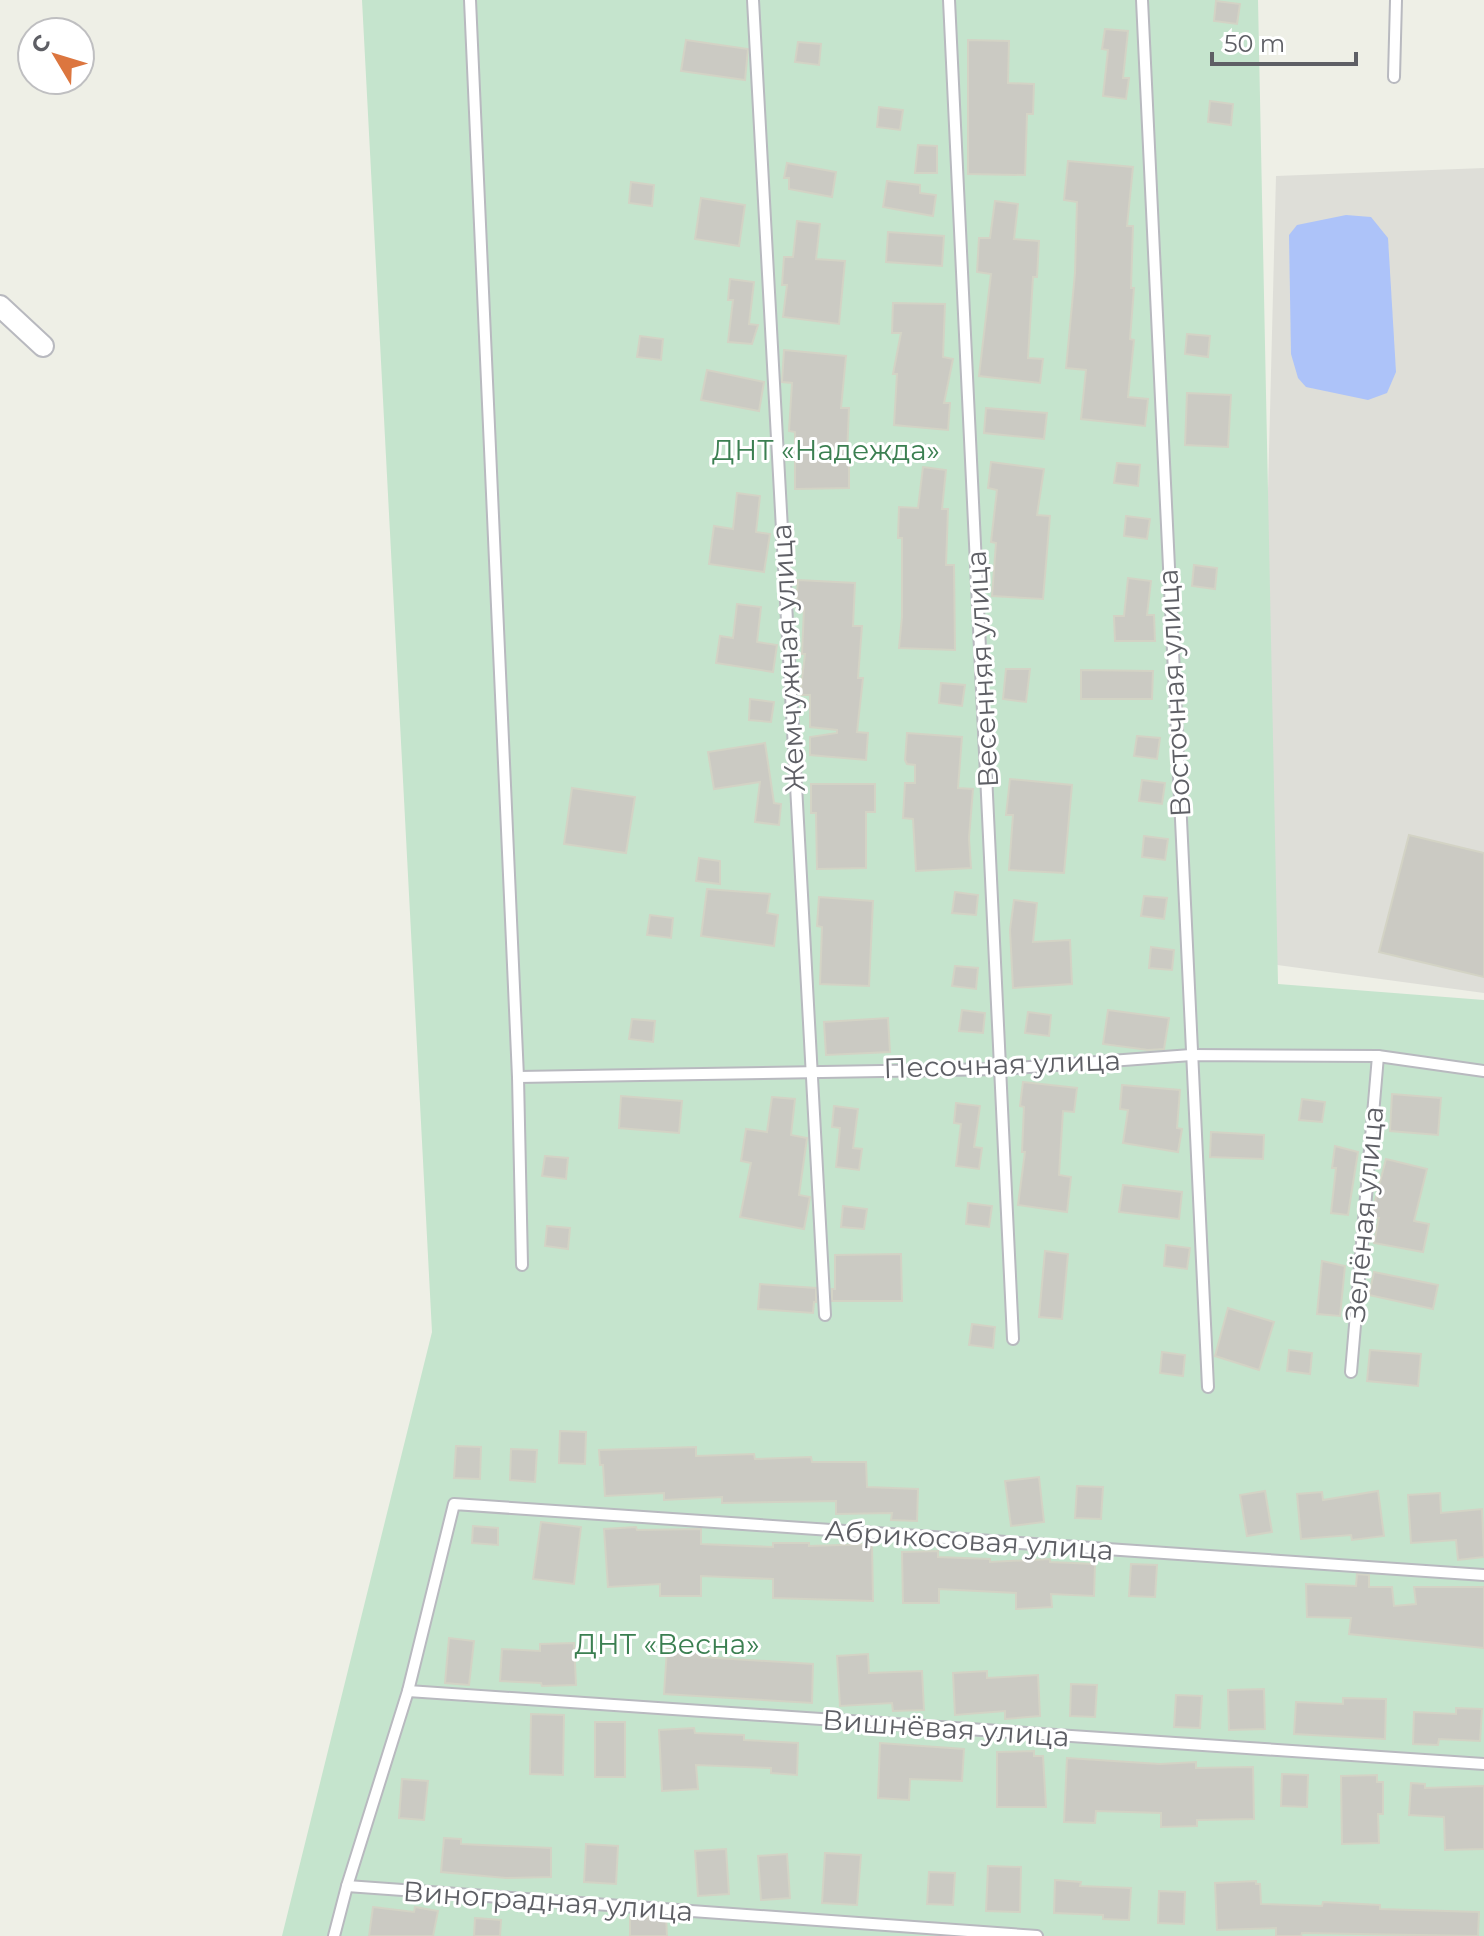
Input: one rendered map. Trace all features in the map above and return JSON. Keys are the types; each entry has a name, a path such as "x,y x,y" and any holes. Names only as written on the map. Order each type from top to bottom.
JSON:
{"street":[{"path":"0,306 43,346"}],"lane":[{"path":"470,0 518,1077 522,1265"},
{"name":"Жемчужная улица","path":"753,0 825,1315"},
{"name":"Весенняя улица","path":"949,0 1013,1339"},
{"name":"Восточная улица","path":"1142,0 1208,1387"},
{"path":"1394,77 1396,0"},
{"name":"Песочная улица","path":"518,1077 1002,1069 1191,1055 1378,1056 1484,1071"},
{"name":"Зелёная улица","path":"1351,1372 1378,1056"},
{"name":"Абрикосовая улица","path":"408,1691 454,1504 1484,1575"},
{"path":"334,1936 408,1691"},
{"name":"Вишнёвая улица","path":"408,1691 1484,1764"},
{"name":"Виноградная улица","path":"347,1886 1037,1936"}],"shaded area":[{"path":"1484,168 1484,993 1256,962 1276,176"}],"green space":[{"name":"ДНТ «Надежда»","path":"362,0 1258,0 1278,984 1484,1000 1484,1936 282,1936 432,1332"}],"water":[{"path":"1346,215 1371,217 1388,238 1396,372 1387,393 1368,400 1306,387 1298,378 1291,354 1289,235 1297,225"}],"building":[{"path":"1216,1 1240,4 1237,24 1214,21"},
{"path":"1105,29 1128,31 1123,78 1129,78 1126,99 1103,96 1108,50 1102,49"},
{"path":"686,40 748,49 745,80 681,71"},
{"path":"968,40 1009,41 1008,83 1034,84 1033,114 1027,114 1025,175 968,174"},
{"path":"798,42 821,44 819,65 795,62"},
{"path":"1210,101 1233,104 1231,125 1208,122"},
{"path":"879,107 903,110 900,130 877,127"},
{"path":"918,145 937,146 937,173 915,173"},
{"path":"1068,161 1133,167 1127,226 1133,226 1131,288 1134,288 1130,339 1134,340 1128,397 1148,399 1145,426 1081,419 1086,370 1066,368 1075,273 1077,202 1064,200"},
{"path":"787,163 836,172 832,197 789,189 789,178 784,178"},
{"path":"887,181 920,185 920,193 936,195 933,216 883,207"},
{"path":"631,182 654,185 652,206 629,203"},
{"path":"701,198 745,205 739,246 695,239"},
{"path":"995,201 1018,204 1014,239 1039,241 1037,277 1033,277 1028,358 1043,359 1040,383 979,376 991,274 977,272 979,238 990,238"},
{"path":"797,221 820,224 816,259 845,261 839,324 783,317 787,285 782,285 784,257 793,257"},
{"path":"888,232 944,236 942,266 886,262"},
{"path":"730,279 754,282 749,324 758,325 752,344 728,342 733,300 728,300"},
{"path":"893,303 945,304 943,357 953,359 944,403 950,403 948,430 894,425 897,374 893,374 901,333 892,333"},
{"path":"1187,334 1210,336 1208,357 1185,354"},
{"path":"640,336 663,339 661,360 637,357"},
{"path":"784,350 846,356 841,408 849,408 849,488 795,489 795,432 789,431 792,383 782,382"},
{"path":"707,370 764,382 759,411 701,400"},
{"path":"1187,393 1231,395 1228,447 1185,445"},
{"path":"986,408 1047,413 1044,439 984,433"},
{"path":"991,462 1044,469 1037,515 1050,516 1043,599 992,596 996,543 991,542 997,490 988,488"},
{"path":"1117,463 1140,465 1138,486 1114,483"},
{"path":"923,467 946,470 942,509 948,509 946,565 954,565 955,650 899,648 902,538 898,538 899,507 918,508"},
{"path":"737,493 760,496 756,532 770,534 764,572 709,564 714,526 733,529"},
{"path":"1126,516 1150,519 1147,539 1124,536"},
{"path":"1194,565 1217,568 1215,589 1192,586"},
{"path":"1128,578 1151,581 1147,615 1154,615 1155,641 1115,641 1114,616 1124,616"},
{"path":"798,580 855,583 853,626 862,626 858,678 863,678 857,732 868,733 866,760 810,755 810,737 837,733 837,730 810,727 810,695 800,695 805,654 802,654 804,608 796,607"},
{"path":"737,604 761,607 757,642 777,645 773,672 716,663 720,636 733,638"},
{"path":"1006,669 1030,669 1026,702 1003,699"},
{"path":"1081,670 1153,671 1152,699 1081,699"},
{"path":"941,683 965,685 962,706 939,703"},
{"path":"750,699 774,702 771,722 749,720"},
{"path":"907,733 962,737 958,788 973,789 969,838 971,868 916,871 913,819 903,818 905,783 915,783 915,765 907,764 905,760"},
{"path":"1137,736 1160,738 1157,759 1134,756"},
{"path":"765,743 774,803 781,804 779,825 755,822 760,782 714,789 708,752"},
{"path":"1010,779 1072,785 1064,873 1009,870 1013,815 1006,815"},
{"path":"1142,780 1165,783 1162,804 1139,801"},
{"path":"811,784 875,784 875,812 866,812 866,868 817,869 816,813 811,813"},
{"path":"572,788 635,797 626,853 564,844"},
{"path":"1409,835 1484,853 1484,977 1379,952"},
{"path":"1144,836 1168,839 1165,860 1142,857"},
{"path":"699,858 720,861 720,884 696,881"},
{"path":"707,889 770,894 767,913 778,915 774,946 701,936"},
{"path":"955,892 978,895 976,915 952,913"},
{"path":"1144,896 1167,898 1164,919 1141,916"},
{"path":"819,897 873,901 869,986 820,984 822,927 817,926"},
{"path":"1014,900 1037,903 1033,942 1070,940 1072,984 1013,988 1010,930"},
{"path":"650,915 673,918 671,938 647,935"},
{"path":"1151,947 1174,950 1172,970 1149,968"},
{"path":"955,966 978,968 976,989 952,986"},
{"path":"962,1010 985,1013 983,1033 959,1031"},
{"path":"1108,1010 1169,1018 1164,1049 1103,1044"},
{"path":"1028,1012 1051,1015 1049,1036 1025,1033"},
{"path":"888,1018 890,1052 826,1055 824,1022"},
{"path":"632,1019 655,1021 653,1042 629,1039"},
{"path":"1023,1082 1077,1088 1074,1112 1063,1111 1059,1175 1071,1177 1067,1212 1018,1205 1025,1152 1022,1152 1024,1107 1020,1106"},
{"path":"1122,1085 1180,1090 1177,1128 1182,1129 1178,1152 1123,1143 1128,1110 1120,1109"},
{"path":"1392,1094 1441,1098 1438,1135 1390,1131"},
{"path":"621,1096 682,1101 679,1133 619,1128"},
{"path":"772,1097 795,1099 791,1135 807,1138 799,1195 810,1197 804,1229 740,1217 751,1163 741,1161 746,1129 767,1132"},
{"path":"1302,1099 1325,1102 1322,1122 1299,1120"},
{"path":"956,1103 980,1106 974,1147 982,1148 979,1169 956,1166 961,1124 954,1123"},
{"path":"834,1106 858,1109 853,1148 862,1149 859,1170 836,1167 840,1128 832,1127"},
{"path":"1211,1132 1264,1135 1263,1159 1210,1157"},
{"path":"1335,1146 1358,1152 1348,1215 1331,1213"},
{"path":"545,1156 568,1158 566,1179 542,1176"},
{"path":"1386,1159 1427,1169 1414,1221 1429,1224 1423,1252 1374,1243 1379,1218 1372,1218 1373,1209"},
{"path":"1123,1185 1182,1192 1179,1219 1119,1212"},
{"path":"968,1203 992,1206 989,1227 966,1224"},
{"path":"843,1206 867,1209 864,1229 841,1227"},
{"path":"547,1226 570,1228 568,1249 545,1246"},
{"path":"1166,1245 1190,1248 1187,1269 1164,1266"},
{"path":"1045,1251 1068,1254 1062,1319 1039,1317"},
{"path":"901,1254 902,1301 832,1301 835,1255"},
{"path":"1322,1261 1345,1266 1340,1316 1317,1314"},
{"path":"1374,1272 1438,1285 1433,1309 1369,1295"},
{"path":"760,1284 816,1288 813,1313 758,1309"},
{"path":"1228,1308 1274,1322 1259,1370 1215,1356"},
{"path":"972,1324 995,1327 993,1348 969,1345"},
{"path":"1289,1350 1312,1353 1310,1374 1287,1371"},
{"path":"1370,1350 1421,1354 1418,1386 1367,1381"},
{"path":"1162,1352 1185,1355 1183,1376 1160,1373"},
{"path":"560,1431 586,1432 585,1464 559,1463"},
{"path":"456,1446 481,1447 480,1479 454,1478"},
{"path":"696,1447 696,1456 754,1454 755,1459 811,1457 812,1462 866,1462 867,1487 918,1489 917,1521 891,1520 892,1513 836,1514 836,1501 722,1503 722,1497 664,1500 664,1493 605,1496 599,1450"},
{"path":"511,1449 537,1450 535,1482 510,1480"},
{"path":"1039,1477 1044,1522 1011,1526 1005,1481"},
{"path":"1077,1486 1103,1487 1101,1519 1075,1518"},
{"path":"1265,1491 1272,1532 1247,1536 1240,1495"},
{"path":"1378,1491 1384,1536 1352,1540 1351,1535 1301,1539 1297,1494 1322,1492 1323,1500"},
{"path":"1440,1493 1441,1513 1482,1509 1484,1557 1458,1560 1456,1540 1411,1543 1408,1495"},
{"path":"541,1522 581,1527 574,1584 533,1579"},
{"path":"473,1526 498,1528 498,1545 472,1543"},
{"path":"636,1527 637,1530 701,1529 701,1544 773,1547 773,1543 809,1543 809,1546 872,1544 873,1601 773,1598 773,1579 701,1576 701,1596 660,1596 660,1584 608,1587 604,1529"},
{"path":"938,1551 938,1557 990,1559 990,1562 1050,1559 1050,1562 1095,1564 1094,1596 1051,1594 1052,1607 1016,1609 1016,1593 939,1589 939,1603 903,1603 902,1552"},
{"path":"1131,1564 1157,1565 1155,1597 1129,1596"},
{"path":"1357,1574 1369,1575 1369,1587 1392,1587 1394,1606 1416,1604 1414,1587 1484,1587 1484,1648 1349,1634 1351,1618 1307,1617 1306,1584 1356,1586"},
{"path":"449,1638 474,1641 469,1685 445,1683"},
{"path":"574,1643 576,1685 542,1686 541,1683 500,1681 502,1649 540,1651 540,1644"},
{"path":"667,1649 703,1651 702,1657 813,1664 812,1703 664,1694"},
{"path":"868,1654 869,1673 922,1671 924,1710 893,1711 892,1703 840,1706 837,1656"},
{"path":"987,1671 987,1678 1038,1675 1040,1716 1005,1719 1005,1711 955,1715 953,1673"},
{"path":"1071,1684 1097,1685 1095,1717 1070,1716"},
{"path":"1264,1689 1265,1729 1229,1730 1228,1690"},
{"path":"1176,1695 1202,1696 1200,1728 1174,1727"},
{"path":"1343,1698 1386,1699 1385,1739 1294,1734 1296,1702 1343,1704"},
{"path":"1456,1708 1482,1709 1480,1741 1439,1739 1438,1745 1413,1744 1414,1712 1456,1714"},
{"path":"531,1714 564,1715 563,1775 530,1774"},
{"path":"595,1722 625,1722 625,1777 595,1777"},
{"path":"694,1728 695,1733 744,1735 744,1740 798,1743 797,1775 771,1773 771,1768 696,1765 698,1789 662,1791 659,1730"},
{"path":"880,1743 964,1749 962,1781 910,1779 909,1800 878,1798"},
{"path":"1034,1751 1034,1756 1043,1756 1046,1807 997,1807 997,1752"},
{"path":"1067,1758 1160,1764 1196,1762 1196,1768 1253,1767 1254,1819 1197,1820 1197,1826 1161,1827 1161,1813 1096,1811 1095,1823 1064,1822"},
{"path":"1282,1774 1308,1775 1307,1807 1281,1806"},
{"path":"1377,1775 1377,1782 1383,1782 1383,1814 1378,1814 1379,1843 1342,1844 1341,1776"},
{"path":"402,1779 428,1781 424,1820 399,1818"},
{"path":"1411,1783 1425,1784 1425,1788 1484,1786 1484,1849 1445,1850 1444,1817 1409,1815"},
{"path":"444,1838 461,1839 461,1844 551,1848 551,1877 506,1878 441,1872"},
{"path":"586,1844 618,1846 616,1884 584,1882"},
{"path":"726,1849 729,1894 698,1896 695,1851"},
{"path":"825,1853 861,1855 857,1905 822,1903"},
{"path":"787,1854 790,1898 761,1900 758,1856"},
{"path":"988,1866 1021,1867 1020,1912 986,1911"},
{"path":"929,1872 955,1873 953,1905 927,1904"},
{"path":"1055,1880 1081,1882 1080,1886 1131,1888 1129,1920 1103,1919 1103,1915 1054,1913"},
{"path":"1256,1881 1260,1884 1261,1904 1322,1906 1323,1902 1380,1905 1380,1909 1479,1912 1478,1936 1302,1933 1301,1936 1276,1936 1276,1928 1217,1930 1215,1883"},
{"path":"1159,1891 1185,1892 1184,1924 1158,1923"},
{"path":"373,1907 414,1912 415,1907 438,1911 433,1936 369,1936"},
{"path":"630,1917 666,1917 667,1936 630,1936"},
{"path":"475,1918 501,1920 500,1936 474,1936"}],"park label":[{"name":"ДНТ «Весна»","path":"667,1644"}]}
